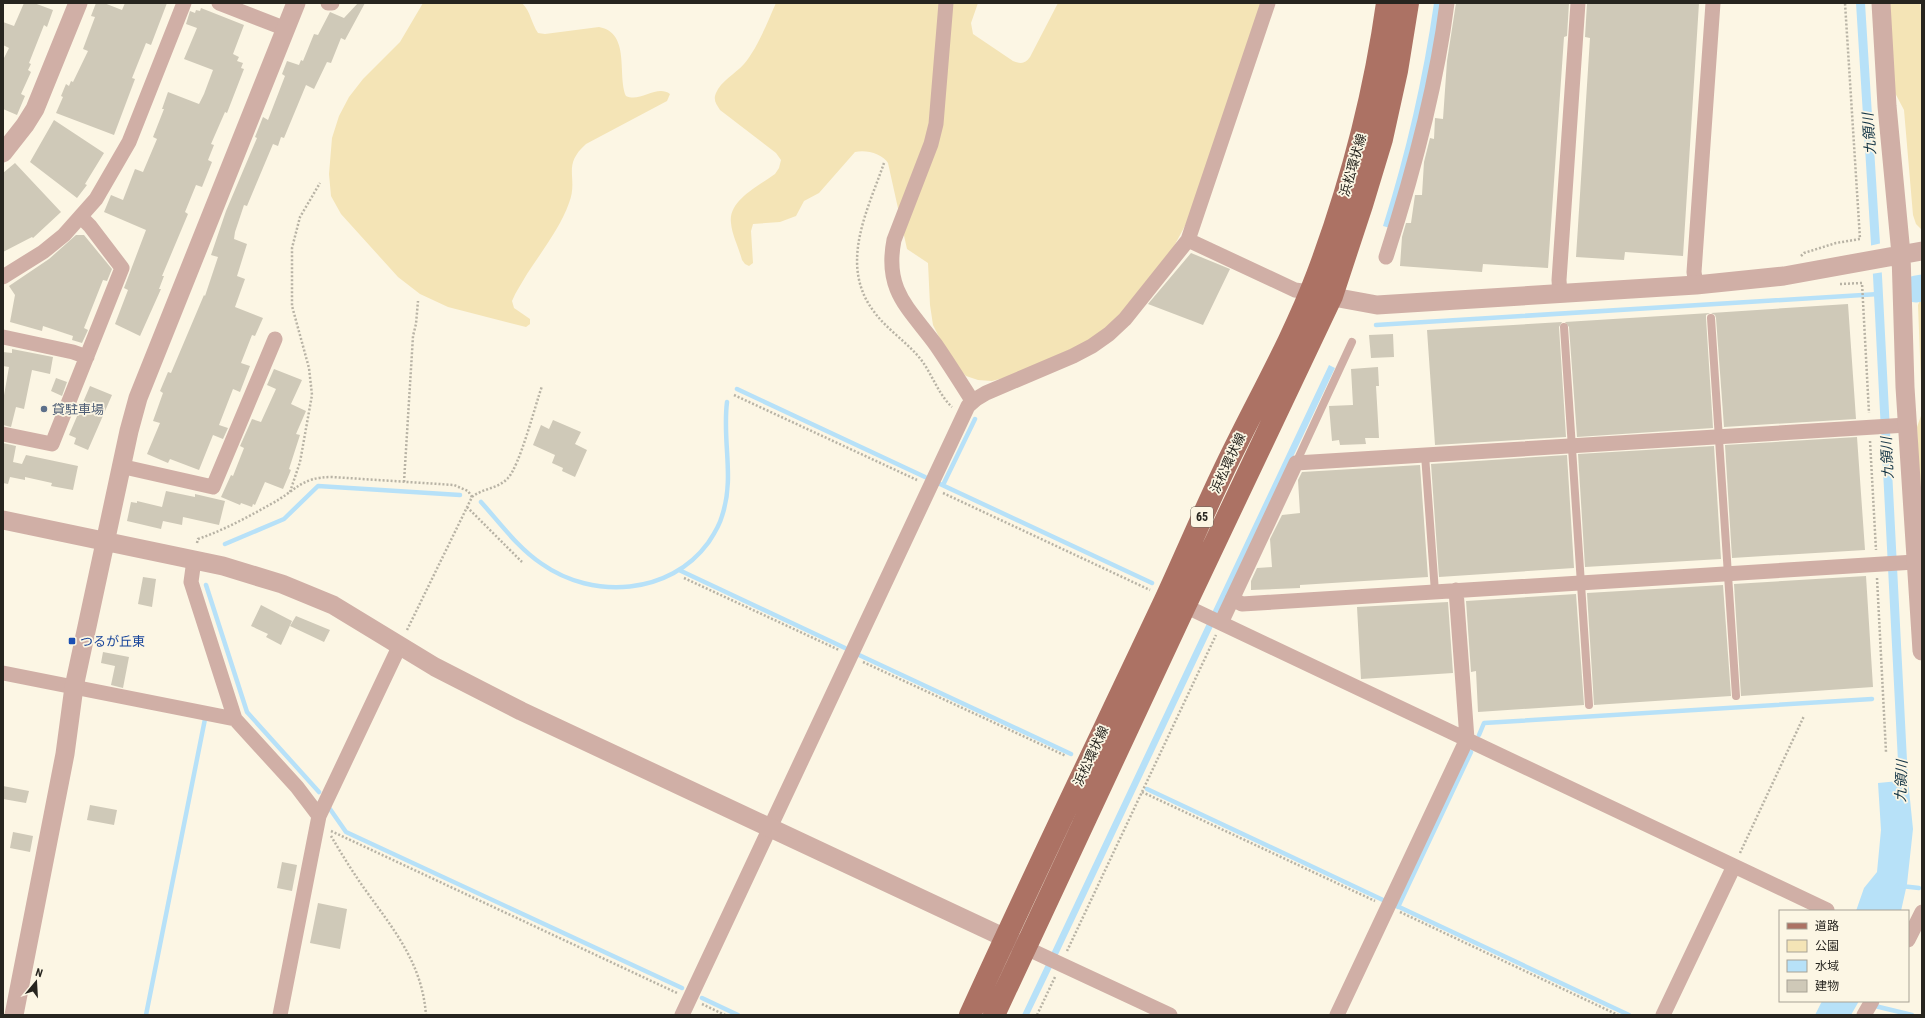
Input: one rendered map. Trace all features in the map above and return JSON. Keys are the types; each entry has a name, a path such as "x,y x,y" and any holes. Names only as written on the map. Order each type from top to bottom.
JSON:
{"main road":[{"name":"浜松環状線","path":"994,1015 1048,958 1184,606 1222,474 1309,292 1343,199 1362,134 1377,68 1387,3"},
{"name":"浜松環状線","path":"970,1015 1005,937 1184,606 1332,296 1382,139 1397,72 1408,3"}],"street":[{"path":"3,152 26,125 35,109 78,3"},
{"path":"3,277 43,252 64,235 81,217 108,181 129,142 184,3"},
{"path":"219,3 286,29"},
{"path":"14,1015 65,754 74,687 120,466 138,398 296,3"},
{"path":"946,3 936,124 931,144 894,240 891,255 891,271 895,286 902,300 936,346 973,402"},
{"path":"682,1015 963,416 973,402 986,393 1073,356 1109,334 1130,314 1188,240 1268,3"},
{"path":"1386,257 1410,183 1426,121 1438,58 1446,3"},
{"path":"1560,294 1559,280 1578,3"},
{"path":"1696,285 1694,272 1713,3"},
{"path":"1881,3 1911,562 1922,651"},
{"path":"3,434 52,444 122,268 90,226 81,217"},
{"path":"1188,240 1295,290 1377,305 1696,285 1761,279 1922,251"},
{"path":"3,337 73,352 87,357"},
{"path":"120,466 213,487 275,339"},
{"path":"1220,622 1296,463 1903,425"},
{"path":"3,520 255,574 307,594 333,606 436,667 514,707 1170,1015"},
{"path":"194,560 191,582 235,719 297,787 319,816"},
{"path":"1232,599 1242,604 1911,562"},
{"path":"1337,1015 1467,739 1456,590"},
{"path":"1184,606 1827,910"},
{"path":"280,1015 319,816 400,645"},
{"path":"3,673 235,719"},
{"path":"1664,1015 1734,866"},
{"path":"1909,938 1922,912"},
{"path":"1864,1015 1871,1002"}],"lane":[{"path":"1711,318 1736,696"},
{"path":"1564,327 1589,705"},
{"path":"1296,463 1352,342"},
{"path":"1425,454 1434,592"}],"path":[{"path":"1802,261 1801,256 1804,253 1836,243 1860,239 1845,3"},
{"path":"290,492 300,462 312,396 309,368 292,306 292,248 300,218 320,183"},
{"path":"1863,287 1878,564 1886,752"},
{"path":"404,482 413,336 416,324 418,301"},
{"path":"400,645 472,497 480,491 501,484 513,471 542,386"},
{"path":"734,395 1184,606"},
{"path":"194,560 198,539 216,533 272,504 314,477 454,485 468,491 472,497"},
{"path":"466,508 522,562"},
{"path":"684,578 1066,756"},
{"path":"1037,1015 1048,958 1220,622"},
{"path":"1734,866 1804,716"},
{"path":"426,1015 421,981 408,952 354,874 326,829 725,1015"}],"green space":[{"path":"423,3 522,3 525,6 538,33 545,34 599,27 609,31 615,37 619,46 622,77 626,96 631,98 660,91 670,94 667,101 586,144 574,159 572,166 572,194 569,203 556,230 517,290 512,301 514,308 530,319 530,324 526,327 448,307 420,294 398,277 341,214 331,196 329,174 332,138 339,116 349,97 363,79 400,42"},
{"path":"776,3 978,3 971,23 973,34 1013,61 1021,63 1025,62 1030,57 1058,3 1261,3 1187,222 1172,250 1121,315 1089,341 1011,376 992,381 978,380 966,376 957,367 942,343 933,325 930,305 928,263 907,249 888,163 882,157 874,153 864,151 855,152 819,193 804,201 796,216 780,222 753,224 751,231 753,263 749,266 742,260 731,223 731,215 734,207 746,194 775,174 779,168 781,160 776,153 720,110 716,104 715,98 721,85 744,64 754,50"},
{"path":"1888,3 1920,3 1922,21 1922,230 1916,224 1913,215 1904,110 1894,91"},
{"path":"1922,296 1922,408 1918,305"},
{"path":"1922,413 1922,561 1917,427"}],"water":[{"path":"1434,3 1441,3 1429,78 1390,228 1383,226 1413,116 1425,60"},
{"name":"九領川","path":"1856,3 1865,3 1882,276 1908,780 1913,829 1907,884 1901,910 1856,910 1864,888 1877,872 1881,830 1878,783 1899,781 1873,276"},
{"path":"1329,365 1335,368 1055,961 1029,1015 1022,1015"},
{"path":"1822,1002 1858,1002 1851,1015 1815,1015"}],"pier":[{"path":"1882,243 1884,272 1871,274 1869,246"}],"building":[{"path":"24,3 34,3 53,10 47,27 44,25 29,63 31,64 28,70 31,72 21,94 25,96 17,115 3,109 3,60 9,48 3,45 3,22 14,26"},
{"path":"96,3 104,3 122,10 125,3 167,3 151,45 146,43 132,78 135,79 114,135 56,113 63,97 61,96 66,84 69,86 71,81 73,82 88,51 83,49 95,17 91,16"},
{"path":"358,3 365,3 345,40 341,38 331,63 327,62 314,89 306,85 284,138 281,137 278,146 273,144 247,206 244,205 235,232 234,239 247,244 237,276 245,279 235,307 263,318 255,336 252,335 241,363 250,366 240,392 233,389 219,425 228,428 223,439 213,435 199,470 170,459 168,463 147,454 160,423 153,421 163,393 160,391 168,372 171,373 204,295 205,296 218,257 211,255 226,211 257,138 255,137 263,117 268,120 285,76 282,74 287,61 299,65 301,60 303,61 314,34 318,35 330,12 344,18"},
{"path":"1456,3 1569,3 1567,36 1564,37 1548,268 1483,264 1482,272 1400,266 1402,237 1406,223 1411,223 1415,195 1422,195 1424,162 1430,138 1434,139 1435,118 1443,119 1447,61"},
{"path":"1587,3 1699,3 1683,256 1625,252 1624,260 1576,257 1590,38 1585,37"},
{"path":"201,8 244,25 233,54 239,57 237,61 243,63 241,68 244,69 227,113 225,112 211,144 214,145 208,160 212,162 202,187 196,185 185,212 188,214 162,276 164,276 159,289 161,289 140,336 115,324 128,290 124,288 146,230 104,212 111,195 123,200 135,169 143,172 157,139 153,137 164,109 162,109 168,92 199,104 204,94 213,70 184,59 197,28 186,24 190,11 195,13 196,10 200,11"},
{"path":"54,120 104,153 85,184 87,185 77,198 30,162"},
{"path":"15,163 61,212 33,238 32,237 3,252 3,173"},
{"path":"76,235 84,235 112,269 107,281 103,280 84,328 88,330 82,343 72,340 73,336 43,326 42,331 10,322 15,295 9,286 49,259"},
{"path":"1191,253 1230,269 1203,325 1148,304"},
{"path":"1848,304 1856,419 1724,427 1716,318 1715,315 1711,313"},
{"path":"1710,313 1706,315 1706,318 1713,428 1577,437 1569,327 1565,322"},
{"path":"1562,322 1559,327 1566,437 1435,445 1427,330"},
{"path":"1393,334 1394,357 1371,358 1369,335"},
{"path":"12,349 53,357 50,374 32,370 24,409 16,407 11,427 3,425 3,401 9,367 3,366 3,352 12,353"},
{"path":"1378,367 1379,386 1376,386 1379,438 1365,438 1366,444 1340,445 1339,440 1332,441 1329,406 1353,405 1351,369"},
{"path":"274,369 302,380 291,404 306,411 296,434 300,435 289,469 291,470 283,489 265,482 255,505 253,504 252,507 241,503 240,505 221,497 231,475 233,476 244,448 240,446 252,419 261,422 276,389 267,385"},
{"path":"56,378 67,382 62,396 51,391"},
{"path":"90,386 112,395 88,450 74,444 76,438 69,435"},
{"path":"553,420 581,432 575,444 587,450 575,477 562,471 563,468 552,463 555,455 533,445 541,425 549,429"},
{"path":"1857,437 1865,550 1732,558 1725,445"},
{"path":"3,443 16,446 13,462 22,464 26,455 78,466 73,490 51,486 52,483 25,477 25,480 10,477 8,484 3,483"},
{"path":"1714,446 1721,559 1585,567 1578,454"},
{"path":"1567,455 1574,568 1439,577 1431,464"},
{"path":"1420,465 1428,577 1300,585 1300,588 1251,590 1251,581 1257,568 1272,567 1270,539 1282,515 1300,513 1298,480 1302,472"},
{"path":"166,491 195,497 195,494 225,501 219,525 183,517 182,525 163,521 161,529 127,521 131,502 137,503 137,501 162,507"},
{"path":"1866,576 1873,687 1741,696 1734,584"},
{"path":"143,577 156,579 152,607 138,604"},
{"path":"1723,585 1731,696 1594,705 1587,593"},
{"path":"1576,594 1584,705 1478,712 1476,671 1471,672 1466,601"},
{"path":"1448,602 1453,673 1361,679 1357,607"},
{"path":"261,605 292,621 281,645 266,637 268,634 251,626"},
{"path":"296,616 330,630 324,642 290,626"},
{"path":"103,652 129,657 123,688 111,685 115,666 101,663"},
{"path":"3,786 29,791 26,803 3,799"},
{"path":"90,805 117,810 114,825 87,820"},
{"path":"13,832 33,836 30,852 10,848"},
{"path":"282,862 297,865 292,891 277,888"},
{"path":"318,903 347,909 340,949 310,943"}],"waterway":[{"path":"1916,289 1922,288"},
{"path":"1376,325 1879,294"},
{"path":"737,389 925,477"},
{"path":"481,502 525,551 533,558 562,576 584,583 607,587 630,586 652,582 673,573 692,560 708,543 719,524 726,502 728,487 726,431 727,402"},
{"path":"943,485 975,419"},
{"path":"940,484 1152,583"},
{"path":"225,544 284,519 318,486 460,495"},
{"path":"679,570 845,648"},
{"path":"206,585 247,712 319,792"},
{"path":"859,655 1071,754"},
{"path":"1479,735 1484,723 1872,699"},
{"path":"146,1015 205,719"},
{"path":"1398,907 1471,752"},
{"path":"1147,789 1383,900"},
{"path":"330,809 346,832 682,988"},
{"path":"1901,886 1919,888"},
{"path":"1397,906 1629,1015"},
{"path":"702,998 738,1015"},
{"path":"1875,1006 1912,1015"}],"place":[{"name":"貸駐車場","path":"44,409"},
{"name":"つるが丘東","path":"72,641"}]}
